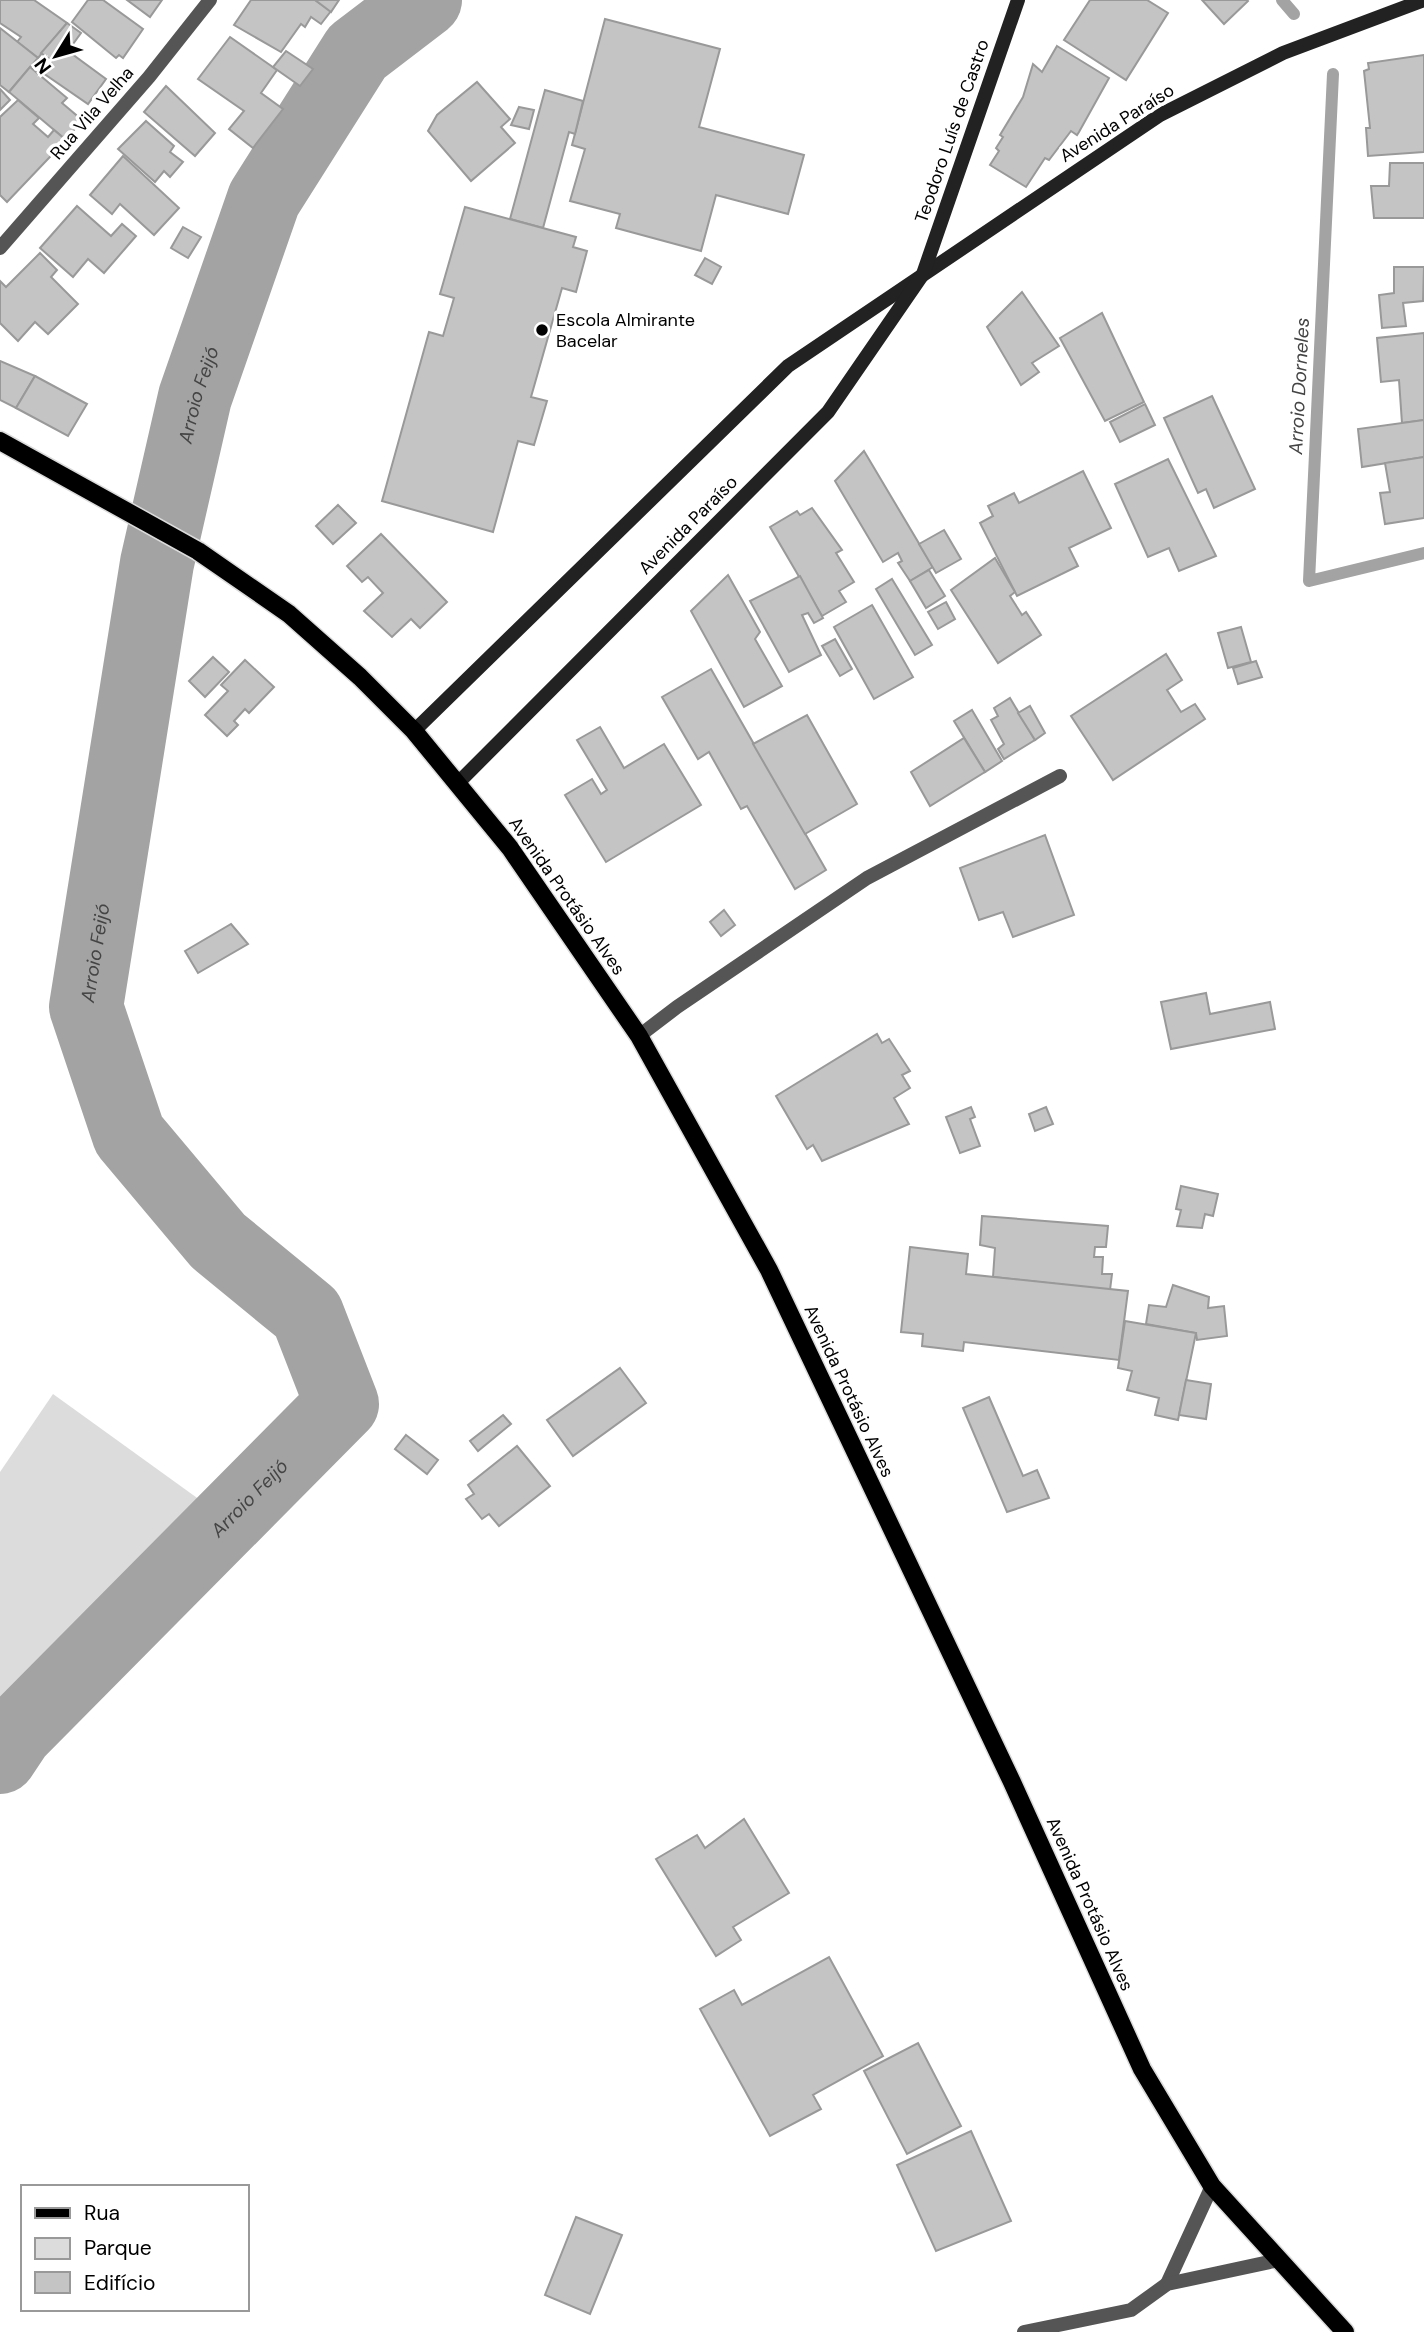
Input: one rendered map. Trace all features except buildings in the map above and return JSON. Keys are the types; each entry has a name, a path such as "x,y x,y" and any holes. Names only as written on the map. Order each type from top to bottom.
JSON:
{"main road":[{"name":"Teodoro Luís de Castro","path":"923,274 1018,0"},
{"name":"Avenida Paraíso","path":"414,731 788,366 1160,115 1283,53 1424,0"},
{"name":"Avenida Paraíso","path":"457,784 828,412 923,274"},
{"name":"Avenida Protásio Alves","path":"0,441 198,551 289,614 360,677 414,731 510,848 639,1036 769,1270 1012,1782 1142,2068 1212,2186 1345,2332"}],"street":[{"name":"Rua Vila Velha","path":"0,248 149,76 210,0"},
{"path":"639,1036 677,1007 867,878 1060,776"},
{"path":"1167,2284 1212,2186"},
{"path":"1024,2332 1130,2310 1167,2284 1279,2260"}],"green space":[{"path":"53,1394 218,1513 0,1731 0,1472"}],"waterway":[{"name":"Arroio Feijó","path":"0,1757 16,1733 342,1404 307,1314 218,1241 129,1135 86,1007 157,563 195,397 264,199 357,52 425,0"},
{"name":"Arroio Dorneles","path":"1282,0 1294,14"},
{"name":"Arroio Dorneles","path":"1333,74 1309,581 1424,553"}],"place":[{"name":"Escola Almirante Bacelar","path":"542,330"}]}
